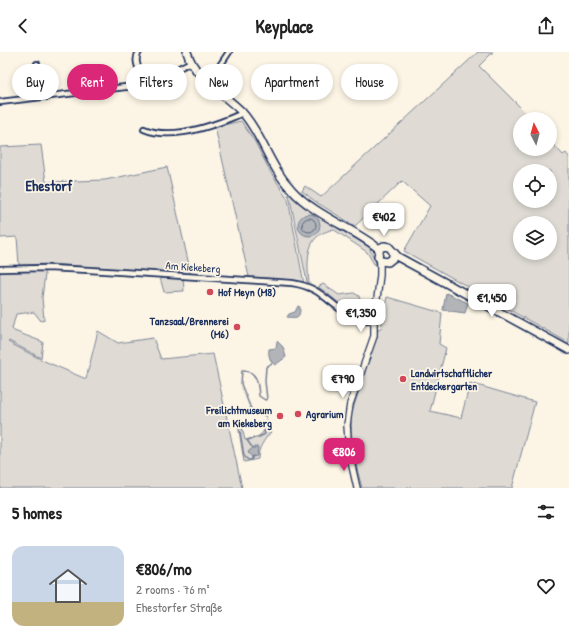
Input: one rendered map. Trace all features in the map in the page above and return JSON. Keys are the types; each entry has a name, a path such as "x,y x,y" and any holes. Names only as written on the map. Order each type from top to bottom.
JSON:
{"main road":[{"path":"187,52 195,67"},
{"path":"228,100 243,113 253,128 274,168 292,191 317,210 358,234 379,249"},
{"path":"417,266 397,260 386,261 377,255 379,249 383,246 388,246 397,256 417,266 569,350"},
{"path":"386,261 394,256 393,252"}],"street":[{"path":"137,64 136,56 139,52"},
{"path":"221,64 229,52"},
{"path":"187,64 191,62"},
{"path":"59,96 126,87"},
{"path":"0,102 19,100"},
{"path":"144,129 160,134 186,131 201,128 243,113"},
{"path":"357,488 349,453 347,425 350,404 368,348 374,336 374,322 380,275 386,261"},
{"name":"Am Kiekeberg","path":"0,269 47,268 89,270 292,283 312,288 345,312 358,318 374,322"}],"shaded area":[{"path":"478,52 493,52 479,66 525,112 513,112 513,156 557,156 557,149 563,155 566,153 569,157 569,343 404,251 430,206 402,181 355,226 316,202 302,191 305,186 321,197"},
{"path":"241,121 288,199 304,284 249,277 215,127"},
{"path":"41,145 46,182 105,180 167,167 191,274 51,264 19,265 17,237 0,238 0,147"},
{"path":"290,192 371,248 370,250 375,259 376,265 367,252 333,229 319,235 311,246 308,258 309,283 307,282 288,194"},
{"path":"42,270 45,274 42,298 44,320 41,321 34,312 16,314 12,329 43,342 41,358 9,341 8,342 42,360 86,379 98,331 118,343 153,338 161,359 213,354 242,488 0,488 0,271"},
{"path":"159,274 183,275 184,291 164,292"},
{"path":"323,284 339,295 354,293 359,296 360,300 355,313 318,287"},
{"path":"387,297 442,313 439,344 446,348 430,411 461,418 470,383 535,402 512,488 362,488 352,450 351,416 375,338 378,330 381,328"},
{"path":"238,424 241,424 245,440 258,436 266,427 271,432 262,444 258,459 244,462"}],"water":[{"path":"309,214 317,217 320,225 317,233 309,236 301,233 298,225 301,217"},
{"path":"446,293 468,303 465,313 443,310"},
{"path":"298,306 300,307 300,311 298,316 287,317 289,314 295,312"},
{"path":"277,341 283,347 286,357 275,365 270,358 269,349 276,348"},
{"path":"254,447 258,447 257,456 252,457 248,453"}],"waterway":[{"path":"254,448 247,440 265,434 264,431 268,430 266,416 251,409 241,384 242,371 247,371 254,376 256,379 259,396 265,400 267,399 265,381 266,367 272,363"},
{"path":"240,431 244,456 248,460 251,460 253,456"}],"place":[{"name":"Hof Meyn (M8)","path":"210,292"},
{"name":"Tanzsaal/Brennerei (M6)","path":"237,327"},
{"name":"Landwirtschaftlicher Entdeckergarten","path":"403,379"},
{"name":"Agrarium","path":"298,414"},
{"name":"Freilichtmuseum am Kiekeberg","path":"280,416"}],"district":[{"name":"Ehestorf","path":"49,185"}]}
